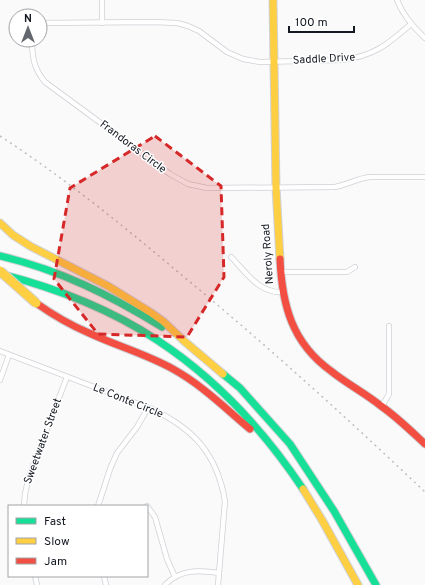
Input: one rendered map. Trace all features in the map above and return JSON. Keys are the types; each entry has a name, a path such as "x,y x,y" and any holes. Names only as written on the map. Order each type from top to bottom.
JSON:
{"main road":[{"name":"Neroly Road","path":"273,0 276,187 283,292 291,322 298,336 310,352 326,368 382,406 425,444"},
{"path":"0,224 30,246 94,279 136,303 164,322 184,341 240,388 290,444 330,505 376,585"},
{"path":"0,256 47,268 95,289 137,312 184,341"},
{"path":"0,272 36,303 73,326 152,359 185,375 214,396 270,445"},
{"path":"0,272 56,290 93,305 163,344 226,396 254,425 299,483 358,585"}],"street":[{"path":"102,0 102,23"},
{"path":"398,0 411,24 425,38"},
{"path":"48,23 177,23 199,31 234,56 256,62 274,61"},
{"name":"Saddle Drive","path":"274,61 342,60 368,55 384,47 411,24"},
{"name":"Frandoras Circle","path":"33,48 34,63 45,82 170,174 188,184 207,188 334,187 370,177 425,176"},
{"path":"231,257 260,287 272,292 283,292"},
{"path":"281,272 347,272 355,267"},
{"path":"382,406 389,394 389,326"},
{"name":"Le Conte Circle","path":"0,351 148,408 170,418 185,428 196,438 214,464 223,488 225,501 218,585"},
{"path":"0,380 9,355"},
{"name":"Sweetwater Street","path":"24,505 25,494 30,476 67,377"},
{"path":"98,505 117,453 137,427 148,408"},
{"path":"148,508 155,517 167,559 175,577"},
{"path":"165,585 175,577 192,571 199,570 219,573"}],"highlighted area":[{"path":"155,136 221,186 224,277 187,337 98,334 54,279 70,188"}],"railway":[{"path":"0,136 91,201 210,298 365,435 425,492"}],"traffic: fast":[{"path":"0,256 43,268 64,276 104,294 162,327"},
{"path":"1,274 42,286 101,309 157,340 199,371 238,407 272,447 303,489"},
{"path":"223,374 240,388 290,444 334,511 376,585"}],"traffic: slow":[{"path":"273,0 276,187 280,259"},
{"path":"0,223 13,235 30,246 108,286 150,312 164,322 223,374"},
{"path":"0,271 36,303"},
{"path":"303,489 358,585"}],"traffic: jam":[{"path":"280,259 283,292 287,307 298,335 307,348 331,371 387,410 425,444"},
{"path":"36,303 75,327 152,359 184,375 204,389 250,429"}]}
